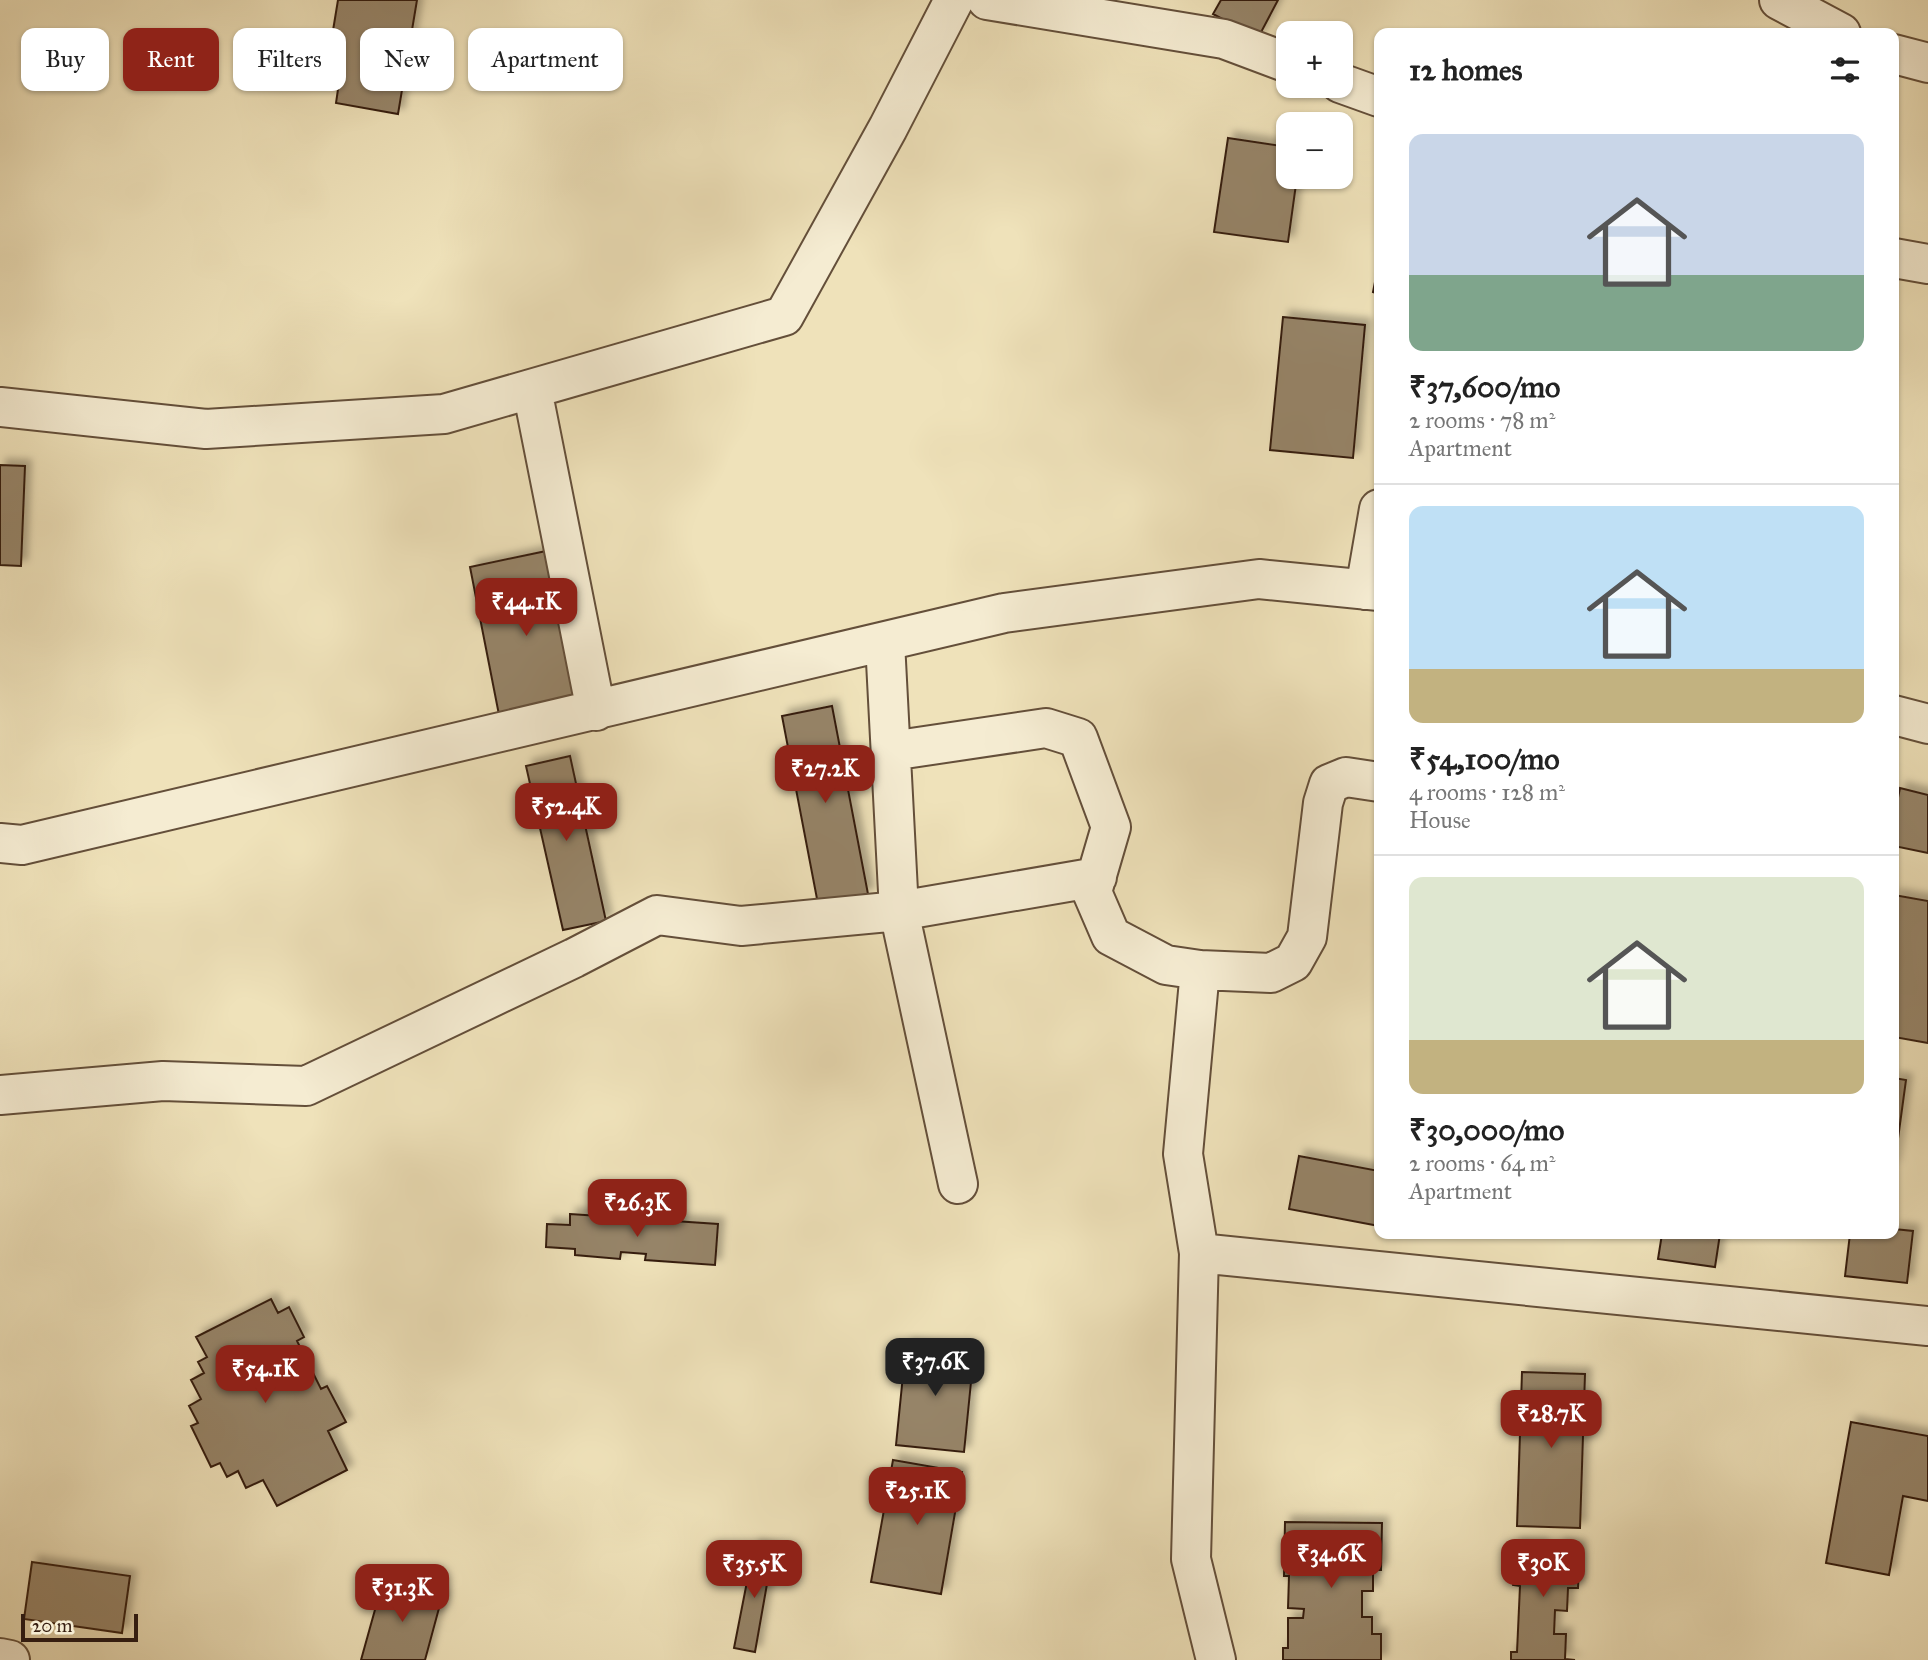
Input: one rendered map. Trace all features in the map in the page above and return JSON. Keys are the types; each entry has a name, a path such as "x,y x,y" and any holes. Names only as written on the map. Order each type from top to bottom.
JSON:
{"street":[{"path":"0,407 206,429 444,414 784,316 888,128 954,0"},
{"path":"987,0 1224,39 1276,58"},
{"path":"1779,0 1831,28"},
{"path":"1899,55 1928,63"},
{"path":"1353,88 1374,95"},
{"path":"1899,259 1928,264"},
{"path":"532,389 596,711"},
{"path":"0,843 22,845 1004,613 1259,579 1372,591 1374,568"},
{"path":"885,642 899,911 958,1184"},
{"path":"1899,716 1928,724"},
{"path":"891,751 1046,728 1078,738 1111,827 1092,892 1111,936 1166,965 1200,970 1271,973 1293,962 1307,937 1323,803 1329,784 1346,777 1374,781"},
{"path":"0,1095 163,1081 306,1086 574,958 657,915 741,926 899,911 1097,877"},
{"path":"1200,970 1182,1154 1199,1253 1191,1559 1216,1660"},
{"path":"1199,1253 1928,1326"},
{"path":"0,1658 10,1660"}],"building":[{"path":"338,0 417,0 412,28 360,28 360,91 402,91 398,114 336,103 338,91 346,91 346,28 333,28"},
{"path":"1221,0 1278,0 1258,38 1213,14"},
{"path":"1228,138 1276,145 1276,189 1295,189 1288,242 1214,232"},
{"path":"1283,317 1365,325 1353,458 1270,450"},
{"path":"0,465 25,466 21,566 0,565"},
{"path":"551,550 582,708 501,725 470,567"},
{"path":"832,706 868,894 818,904 782,716"},
{"path":"570,756 606,921 563,930 526,766"},
{"path":"1900,788 1928,795 1928,853 1899,847"},
{"path":"1899,896 1928,901 1928,1043 1899,1038"},
{"path":"1899,1079 1906,1080 1899,1131"},
{"path":"1299,1156 1374,1170 1374,1225 1289,1209"},
{"path":"570,1214 718,1224 715,1265 645,1260 646,1254 621,1252 620,1259 575,1255 575,1249 546,1247 547,1224 570,1225"},
{"path":"1899,1230 1913,1231 1907,1283 1845,1276 1849,1239 1899,1239"},
{"path":"1661,1239 1719,1239 1715,1267 1658,1259"},
{"path":"271,1299 278,1313 289,1307 304,1337 297,1341 321,1389 327,1386 346,1422 328,1431 347,1470 277,1506 263,1480 246,1488 238,1471 227,1477 220,1463 211,1467 191,1426 198,1423 189,1406 201,1399 191,1380 204,1373 198,1362 207,1357 196,1337"},
{"path":"906,1345 974,1352 964,1452 896,1445"},
{"path":"1522,1372 1585,1374 1580,1528 1517,1526"},
{"path":"1851,1422 1928,1436 1928,1501 1903,1496 1889,1575 1826,1563"},
{"path":"893,1460 962,1472 941,1594 871,1582"},
{"path":"1285,1522 1382,1523 1381,1570 1373,1570 1373,1591 1362,1591 1362,1617 1372,1617 1372,1634 1381,1634 1381,1660 1283,1660 1283,1648 1288,1648 1288,1618 1303,1618 1304,1609 1288,1608 1289,1576 1284,1576"},
{"path":"1514,1544 1542,1545 1541,1556 1558,1557 1558,1545 1580,1546 1578,1588 1568,1588 1567,1611 1555,1610 1554,1634 1566,1634 1565,1659 1575,1660 1511,1660 1511,1652 1517,1652 1520,1586 1513,1585"},
{"path":"754,1546 773,1550 755,1652 734,1648"},
{"path":"32,1562 130,1576 122,1633 24,1619"},
{"path":"383,1581 442,1597 425,1660 361,1660"}]}
